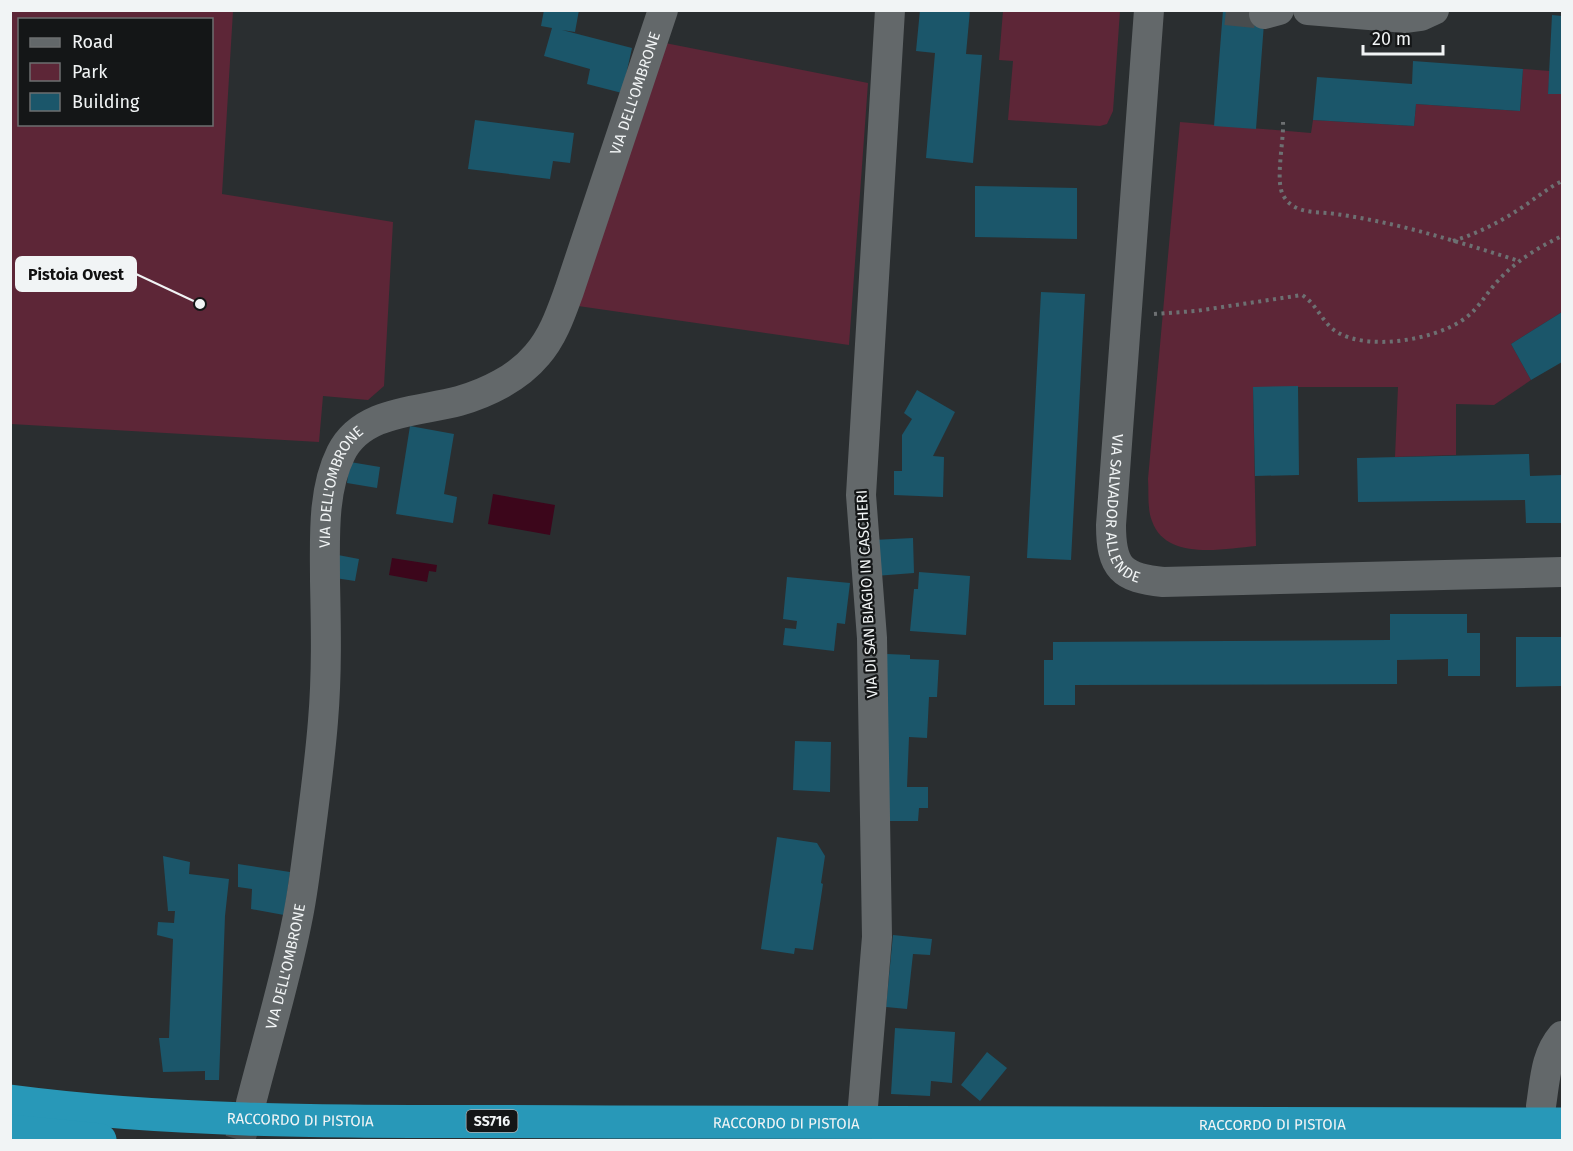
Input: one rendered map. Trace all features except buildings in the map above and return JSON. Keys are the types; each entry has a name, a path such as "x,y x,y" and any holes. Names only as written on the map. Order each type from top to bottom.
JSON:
{"highway":[{"name":"RACCORDO DI PISTOIA","path":"10,1101 196,1118 799,1124 1552,1115"},
{"path":"10,1131 100,1140"}],"street":[{"name":"VIA DELL'OMBRONE","path":"250,1103 297,921 307,857 323,719 326,666 325,543 328,493 336,463 350,437 369,423 480,394 505,382 539,354 556,326 569,291 663,10"},
{"name":"VIA DI SAN BIAGIO IN CASCHERI","path":"863,1106 877,937 872,638 861,495 890,10"},
{"name":"VIA SALVADOR ALLENDE","path":"1149,10 1111,525 1113,551 1117,563 1134,578 1163,582 1563,572"},
{"path":"1308,10 1406,18 1421,16 1434,10"},
{"path":"1552,1115 1550,1056 1555,1045 1563,1036"}],"path":[{"path":"1283,122 1280,180 1282,194 1290,204 1303,211 1350,216 1389,224 1519,261"},
{"path":"1453,241 1481,230 1519,210 1546,189 1563,181"},
{"path":"1126,314 1196,311 1302,295 1337,332 1352,338 1396,342 1432,333 1461,321 1476,309 1496,283 1519,261 1534,249 1563,236"}],"green space":[{"path":"10,11 233,11 222,194 393,222 384,386 368,400 323,396 319,442 11,424"},
{"path":"1003,11 1120,11 1113,111 1107,124 1100,126 1008,120 1013,61 999,60"},
{"path":"665,43 868,83 849,345 578,306"},
{"path":"1523,69 1550,71 1548,93 1562,94 1562,312 1511,344 1531,380 1494,405 1456,404 1456,455 1395,457 1398,387 1253,387 1256,546 1196,550 1169,542 1159,534 1150,516 1148,479 1180,122 1311,133 1313,120 1414,126 1416,104 1520,111"}],"shaded area":[{"path":"493,494 555,505 550,535 488,524"},
{"path":"392,558 437,565 436,572 429,571 427,582 389,575"}],"tunnel":[{"path":"1226,10 1264,14"},
{"path":"240,1140 251,1103"}],"place":[{"name":"Pistoia Ovest","path":"200,304"}]}
